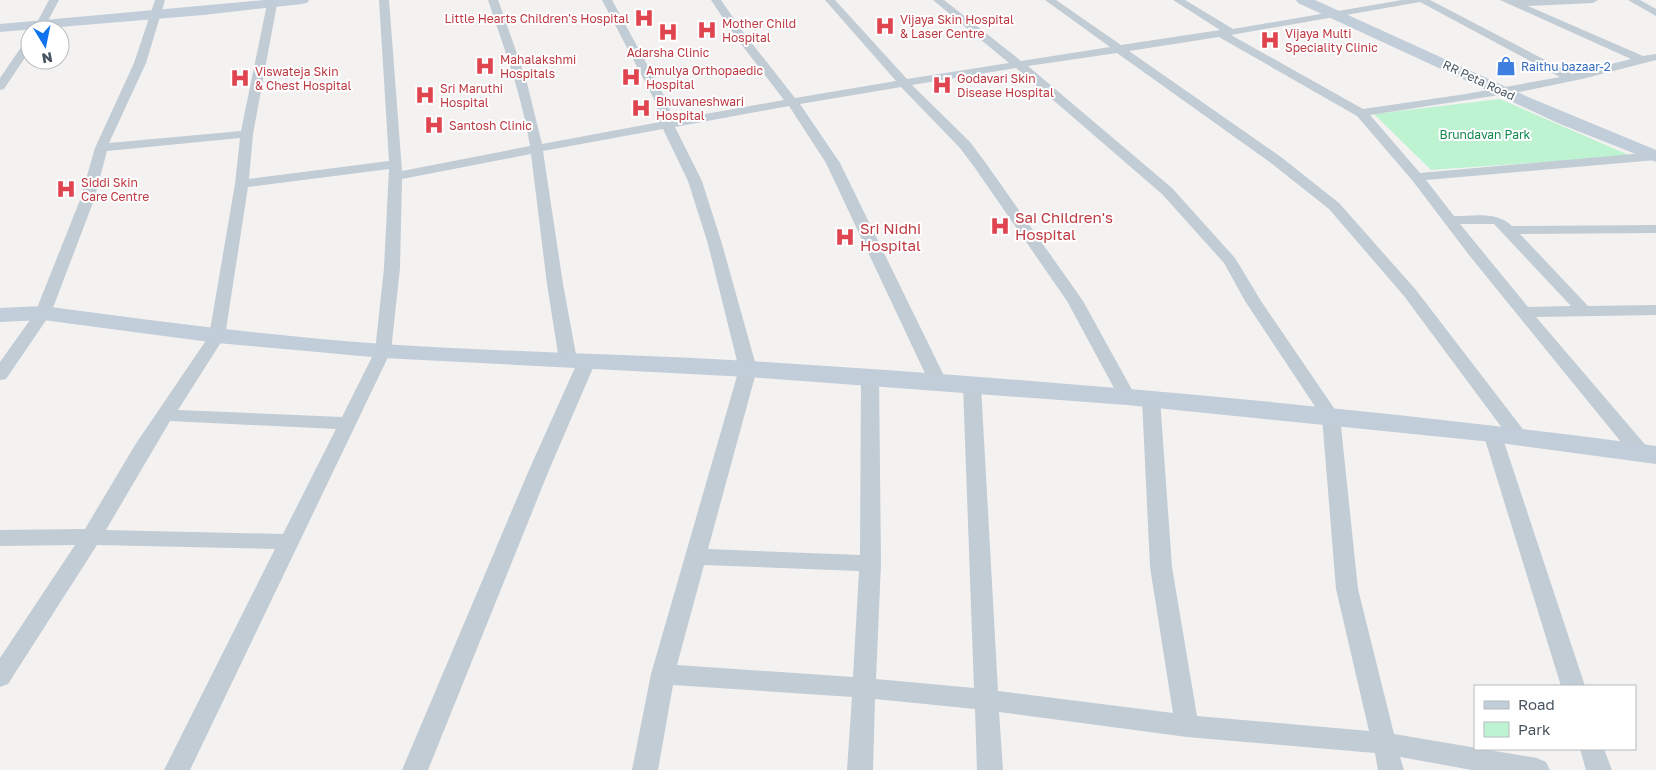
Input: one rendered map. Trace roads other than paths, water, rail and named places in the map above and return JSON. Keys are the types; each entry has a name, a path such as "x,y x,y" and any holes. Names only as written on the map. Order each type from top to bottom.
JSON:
{"main road":[{"path":"70,24 302,0"},
{"name":"RR Peta Road","path":"1303,0 1583,128 1656,156"},
{"path":"0,28 20,28"},
{"path":"0,315 43,313 217,336 383,351 748,370 1139,398 1492,433 1648,454"}],"street":[{"path":"44,20 54,0"},
{"path":"0,375 43,313 87,200 101,148 140,63 160,0"},
{"path":"177,770 383,351 392,268 396,170 384,0"},
{"path":"415,770 539,470 577,361 555,284 548,220 533,126 520,79 493,0"},
{"path":"608,0 662,103 667,124 695,181 704,205 748,370 663,674 645,770"},
{"path":"716,0 739,34 816,135 833,163 939,384"},
{"path":"830,0 904,83 965,145 1075,301 1139,398 1161,567 1187,726"},
{"path":"938,0 1018,64 1167,191 1230,261 1253,301 1331,417 1347,589 1391,770"},
{"path":"1050,0 1276,160 1334,206 1410,293 1518,436"},
{"path":"1178,0 1224,32 1361,113 1417,177 1524,312 1648,454"},
{"path":"242,184 396,170 536,148 791,102 1018,64 1338,16 1417,0"},
{"path":"1423,0 1571,78"},
{"path":"1510,2 1593,0"},
{"path":"1633,0 1656,13"},
{"path":"0,677 91,536 142,450 217,336 242,184 247,134 275,2"},
{"path":"1510,2 1656,66"},
{"path":"0,87 20,57"},
{"path":"1361,113 1504,92 1608,70 1656,57"},
{"path":"101,148 247,134"},
{"path":"1417,177 1656,156"},
{"path":"1450,220 1495,220 1508,230 1584,311"},
{"path":"1508,230 1656,229"},
{"path":"1524,312 1656,310"},
{"path":"860,770 870,562 870,378"},
{"path":"972,386 990,770"},
{"path":"165,415 347,423"},
{"path":"1492,433 1573,685"},
{"path":"0,538 91,536 290,542"},
{"path":"697,557 870,562"},
{"path":"663,674 863,688 987,700 1187,726 1384,743 1538,770"},
{"path":"1592,750 1599,770"}],"place":[{"name":"Little Hearts Children's Hospital","path":"644,18"},
{"name":"Vijaya Skin Hospital & Laser Centre","path":"885,26"},
{"name":"Mother Child Hospital","path":"707,30"},
{"name":"Adarsha Clinic","path":"668,32"},
{"name":"Vijaya Multi Speciality Clinic","path":"1270,40"},
{"name":"Mahalakshmi Hospitals","path":"485,66"},
{"name":"Raithu bazaar-2","path":"1506,66"},
{"name":"Amulya Orthopaedic Hospital","path":"631,77"},
{"name":"Viswateja Skin & Chest Hospital","path":"240,78"},
{"name":"Godavari Skin Disease Hospital","path":"942,85"},
{"name":"Sri Maruthi Hospital","path":"425,95"},
{"name":"Bhuvaneshwari Hospital","path":"641,108"},
{"name":"Santosh Clinic","path":"434,125"},
{"name":"Siddi Skin Care Centre","path":"66,189"},
{"name":"Sai Children's Hospital","path":"1000,226"},
{"name":"Sri Nidhi Hospital","path":"845,237"}],"park label":[{"name":"Brundavan Park","path":"1485,134"}]}
